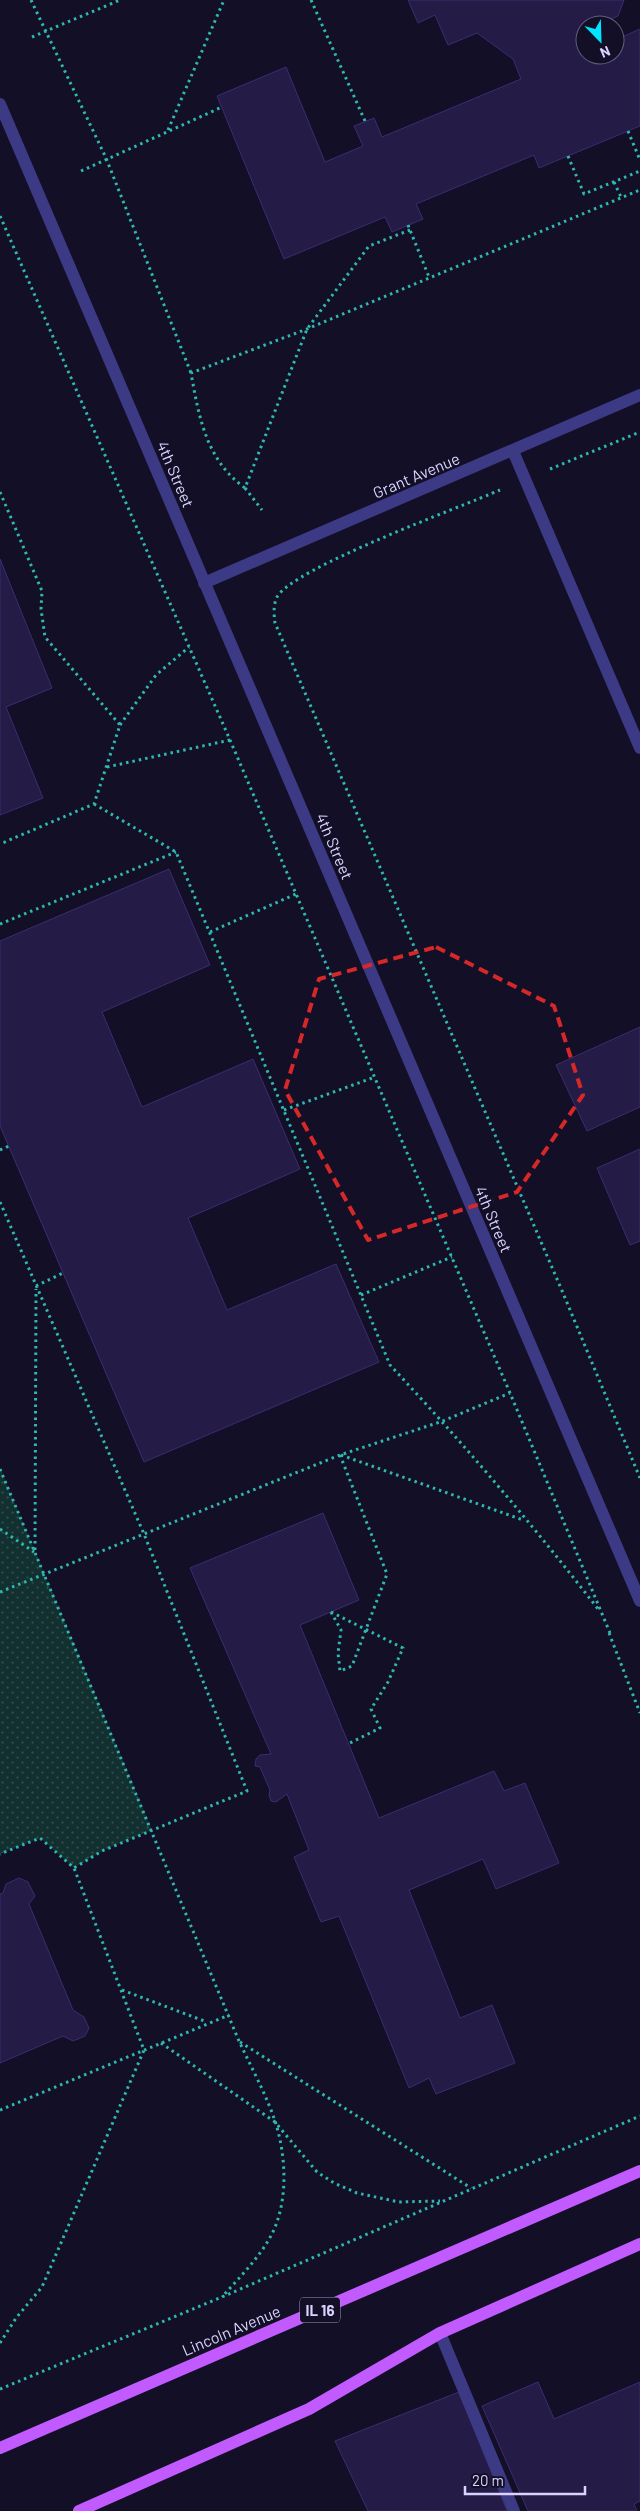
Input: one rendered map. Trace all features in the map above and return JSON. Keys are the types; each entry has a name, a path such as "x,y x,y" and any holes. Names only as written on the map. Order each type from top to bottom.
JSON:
{"main road":[{"name":"Lincoln Avenue","path":"0,2448 640,2171"},
{"path":"79,2511 309,2409 440,2333 640,2244"}],"street":[{"name":"4th Street","path":"0,104 640,1601"},
{"name":"Grant Avenue","path":"204,583 640,395"},
{"path":"513,451 640,748"},
{"path":"440,2333 514,2511"}],"path":[{"path":"31,0 44,32 106,158 191,373 199,419 216,458 230,477 245,488 262,510"},
{"path":"32,37 120,0"},
{"path":"168,130 224,0"},
{"path":"311,0 365,122"},
{"path":"81,171 168,130 222,108"},
{"path":"628,131 640,160"},
{"path":"568,156 584,194 640,171"},
{"path":"614,182 621,198"},
{"path":"191,373 307,329 640,190"},
{"path":"0,216 230,740 452,1257 602,1614 640,1713"},
{"path":"408,225 429,278"},
{"path":"245,488 307,329 368,246 410,230"},
{"path":"640,432 318,567 289,585 277,597 274,609 275,624 563,1293 640,1478"},
{"path":"0,492 42,591 41,609 45,637 120,725"},
{"path":"0,844 94,804 120,725 156,675 189,647"},
{"path":"106,768 230,740"},
{"path":"94,804 176,852 390,1365 443,1421 602,1614"},
{"path":"0,924 176,852"},
{"path":"210,932 296,894"},
{"path":"284,1110 375,1077"},
{"path":"0,1150 9,1146"},
{"path":"0,1202 144,1534 247,1791 102,1851 74,1868"},
{"path":"361,1295 452,1257"},
{"path":"36,1286 63,1273"},
{"path":"35,1552 36,1286"},
{"path":"0,1592 340,1455 443,1421 510,1393"},
{"path":"340,1455 525,1520"},
{"path":"340,1455 387,1574 366,1631 352,1666 340,1671 338,1653 341,1630 331,1612 366,1631 403,1648 388,1682 371,1708 380,1728 348,1744"},
{"path":"0,1469 239,2041 276,2122 284,2168 283,2202 269,2240 250,2266 222,2297"},
{"path":"0,1529 35,1552"},
{"path":"0,1854 40,1838 74,1868 144,2050 42,2288 16,2318 0,2343"},
{"path":"121,1989 208,2023"},
{"path":"0,2110 229,2014"},
{"path":"239,2041 472,2188"},
{"path":"161,2043 276,2122 317,2172 334,2183 357,2193 399,2202 443,2201"},
{"path":"0,2389 222,2297 640,2116"}],"highlighted area":[{"path":"436,947 554,1006 583,1095 517,1192 368,1240 285,1090 319,979"}],"green space":[{"path":"0,1468 152,1830 102,1851 74,1868 40,1838 0,1854"}],"building":[{"path":"408,0 624,0 618,15 575,15 575,65 625,65 625,36 640,29 640,126 539,168 534,155 416,204 423,219 392,232 385,217 284,259 217,96 286,67 325,162 363,146 354,126 374,118 382,137 521,79 513,59 477,33 448,45 435,15 418,23"},
{"path":"0,559 52,688 6,707 43,798 0,815"},
{"path":"169,869 210,965 102,1012 142,1107 253,1059 300,1169 188,1218 227,1310 336,1264 379,1362 144,1462 0,1126 0,941"},
{"path":"640,1027 640,1107 587,1131 556,1065"},
{"path":"640,1149 640,1241 630,1245 597,1168"},
{"path":"323,1513 359,1600 300,1625 379,1818 494,1771 504,1791 525,1783 559,1863 496,1889 483,1859 409,1890 460,2018 492,2005 515,2063 436,2094 429,2078 409,2088 339,1916 321,1922 294,1857 309,1850 287,1794 276,1802 271,1801 270,1790 260,1767 255,1766 256,1759 260,1755 271,1754 190,1568"},
{"path":"19,1878 28,1882 35,1896 29,1904 73,2010 84,2017 89,2028 85,2036 73,2041 63,2036 0,2063 0,1894 3,1893 6,1884"},
{"path":"538,2382 554,2419 640,2382 640,2501 634,2504 637,2511 528,2511 482,2406"},
{"path":"459,2392 507,2511 368,2511 335,2441"}]}
